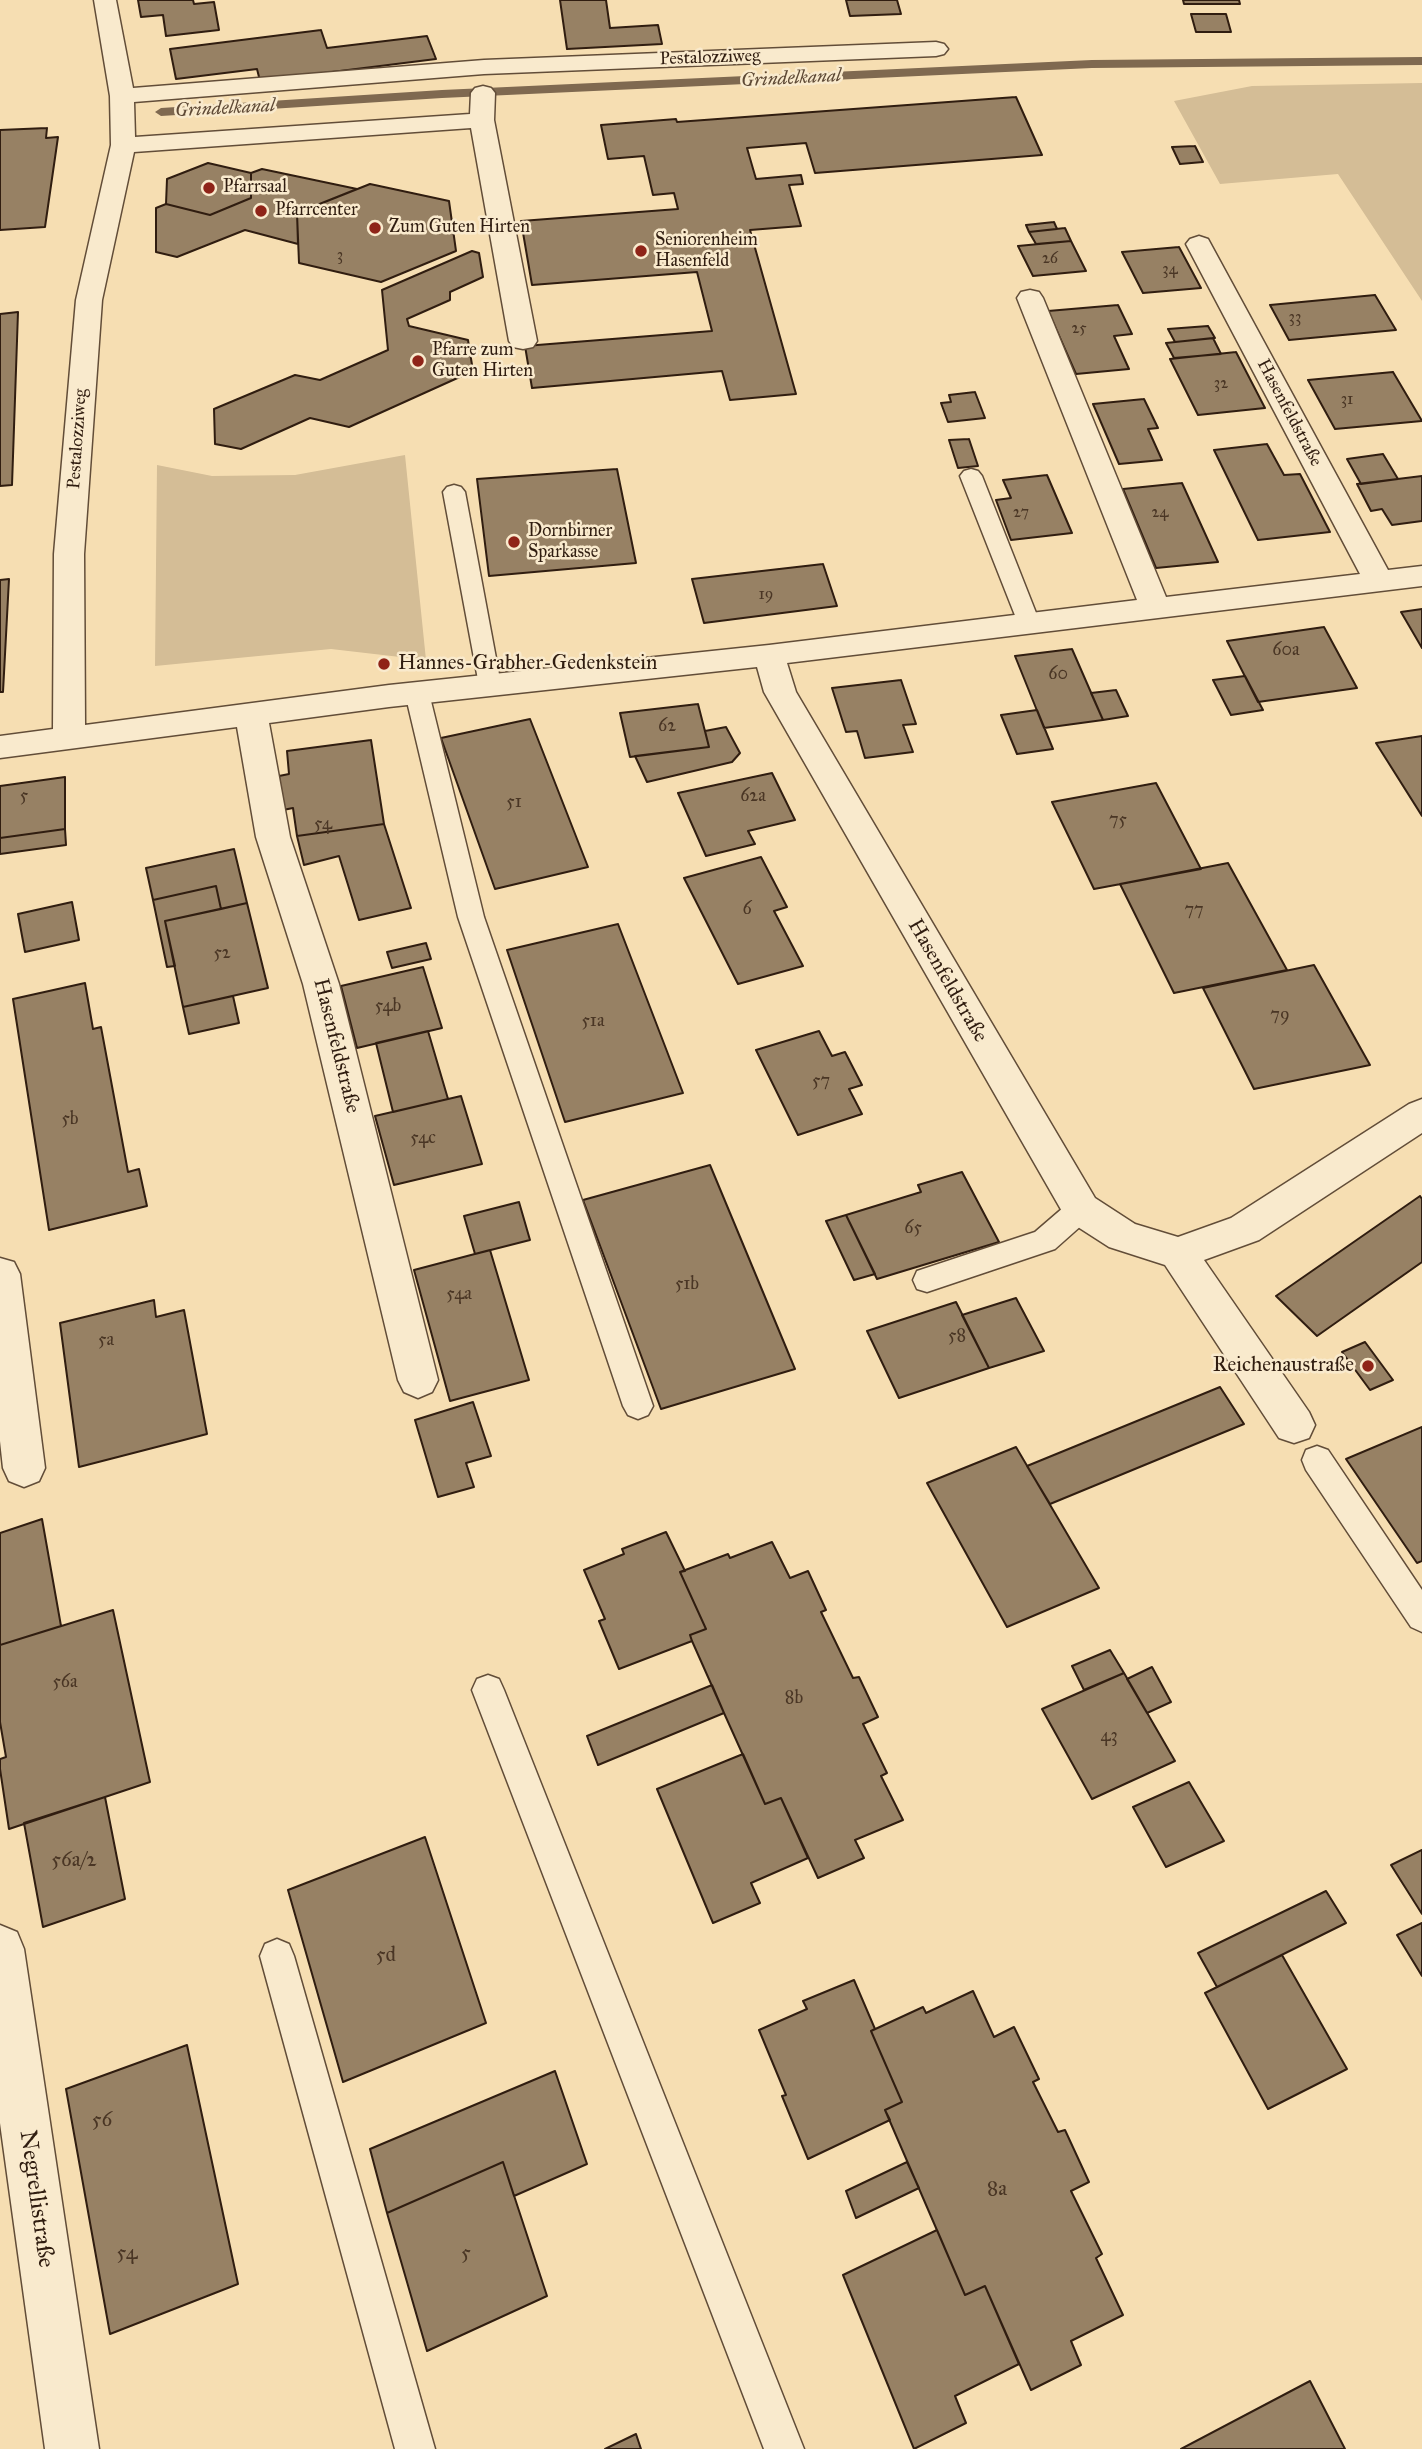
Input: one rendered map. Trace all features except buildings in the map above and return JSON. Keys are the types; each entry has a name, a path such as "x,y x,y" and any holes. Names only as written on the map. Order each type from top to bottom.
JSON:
{"street":[{"name":"Pestalozziweg","path":"69,737 69,554 89,300 123,145 122,96 105,0"},
{"name":"Pestalozziweg","path":"122,96 484,66 936,49"},
{"path":"484,66 482,120 523,341"},
{"path":"123,145 482,120"},
{"name":"Hasenfeldstraße","path":"1199,244 1379,582"},
{"path":"1030,298 1155,608"},
{"path":"0,747 374,698 769,655 1422,576"},
{"name":"Hasenfeldstraße","path":"769,655 780,692 1081,1209 1123,1236 1178,1253"},
{"path":"120,731 150,707 189,697 312,681 336,683 374,698"},
{"name":"Hasenfeldstraße","path":"250,714 273,837 321,984 418,1380"},
{"path":"1294,1425 1178,1253 1245,1228 1300,1190 1422,1114"},
{"path":"0,1274 5,1362 24,1468"},
{"name":"Negrellistraße","path":"0,1949 72,2449"}],"lane":[{"path":"971,476 1029,623"},
{"path":"454,492 490,685"},
{"path":"417,693 471,916 638,1406"},
{"path":"927,1280 1045,1241 1081,1209"},
{"path":"1317,1460 1422,1617"},
{"path":"488,1690 784,2449"},
{"path":"277,1956 415,2449"}],"shaded area":[{"path":"1422,83 1422,301 1338,174 1220,184 1174,101 1252,86"},
{"path":"405,455 426,660 331,649 155,666 157,465 212,476 295,475"}],"waterway":[{"name":"Grindelkanal","path":"161,112 442,94 1092,64 1422,61"}],"place":[{"name":"Pfarrsaal","path":"209,188"},
{"name":"Pfarrcenter","path":"261,211"},
{"name":"Zum Guten Hirten","path":"375,228"},
{"name":"Seniorenheim Hasenfeld","path":"641,251"},
{"name":"Pfarre zum Guten Hirten","path":"418,361"},
{"name":"Dornbirner Sparkasse","path":"514,542"},
{"name":"Hannes-Grabher-Gedenkstein","path":"384,664"},
{"name":"Reichenaustraße","path":"1368,1366"}]}
